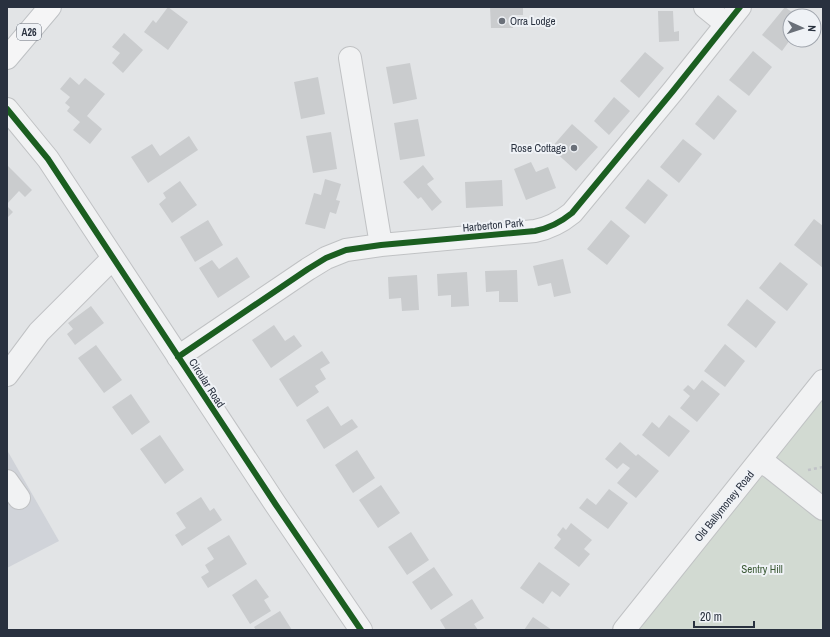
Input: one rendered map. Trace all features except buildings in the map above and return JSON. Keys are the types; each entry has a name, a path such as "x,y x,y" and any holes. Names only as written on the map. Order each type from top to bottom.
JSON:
{"main road":[{"name":"A26","path":"7,58 50,7"}],"street":[{"path":"705,7 726,24"},
{"name":"Harberton Park","path":"178,356 326,258 346,250 381,245 536,231 546,229 556,224 572,213 740,7"},
{"path":"350,58 381,245"},
{"name":"Circular Road","path":"7,109 48,159 281,512 361,630"},
{"path":"7,375 39,332 113,258"},
{"name":"Old Ballymoney Road","path":"624,630 823,381"},
{"path":"760,460 823,509"}],"shaded area":[{"path":"7,450 59,541 7,568"}],"green space":[{"name":"Sentry Hill","path":"823,397 823,630 633,630"}],"cycle path":[{"path":"178,357 308,269 326,258 346,250 381,245 535,231 559,222 572,213 740,7"},
{"path":"7,109 48,159 276,505 361,630"}],"place":[{"name":"Orra Lodge","path":"502,21"},
{"name":"Rose Cottage","path":"574,148"}]}
